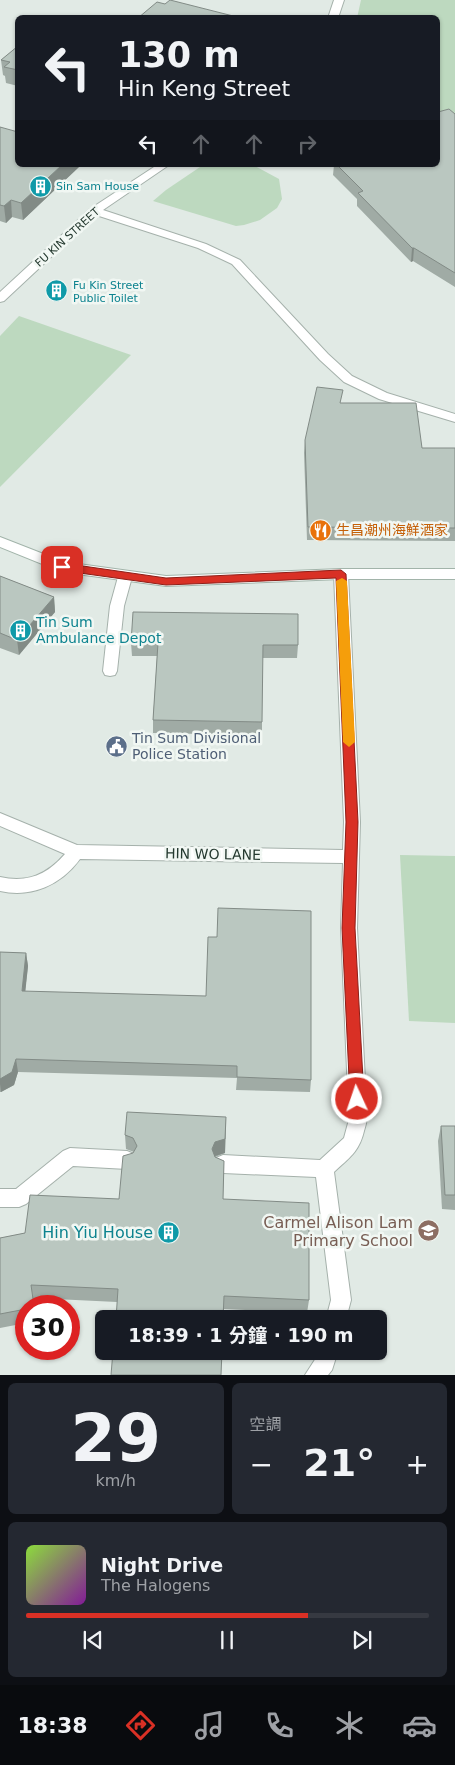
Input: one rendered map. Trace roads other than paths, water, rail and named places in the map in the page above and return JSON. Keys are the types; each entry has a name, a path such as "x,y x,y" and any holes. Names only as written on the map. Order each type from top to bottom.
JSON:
{"street":[{"path":"334,15 339,0"},
{"name":"FU KIN STREET","path":"0,298 94,211 161,167"},
{"path":"94,211 202,246 236,262 329,363 348,379 383,396 455,418"},
{"path":"0,542 62,567 166,582 341,574 455,574"},
{"path":"223,1164 324,1169 352,1143 358,1118 349,928 352,822 341,574"},
{"path":"110,671 117,606 125,577"},
{"name":"HIN WO LANE","path":"0,819 76,852 351,857"},
{"path":"0,884 23,886 40,882 62,870 76,852"},
{"path":"0,1198 19,1198 70,1158 127,1160"},
{"path":"324,1169 341,1300 338,1310"},
{"path":"315,1375 326,1360"}],"place":[{"name":"Sin Sam House","path":"40,186"},
{"name":"Fu Kin Street Public Toilet","path":"57,291"},
{"name":"生昌潮州海鮮酒家","path":"320,530"},
{"name":"Tin Sum Ambulance Depot","path":"20,630"},
{"name":"Tin Sum Divisional Police Station","path":"116,746"},
{"name":"Carmel Alison Lam Primary School","path":"429,1231"},
{"name":"Hin Yiu House","path":"169,1232"}]}
